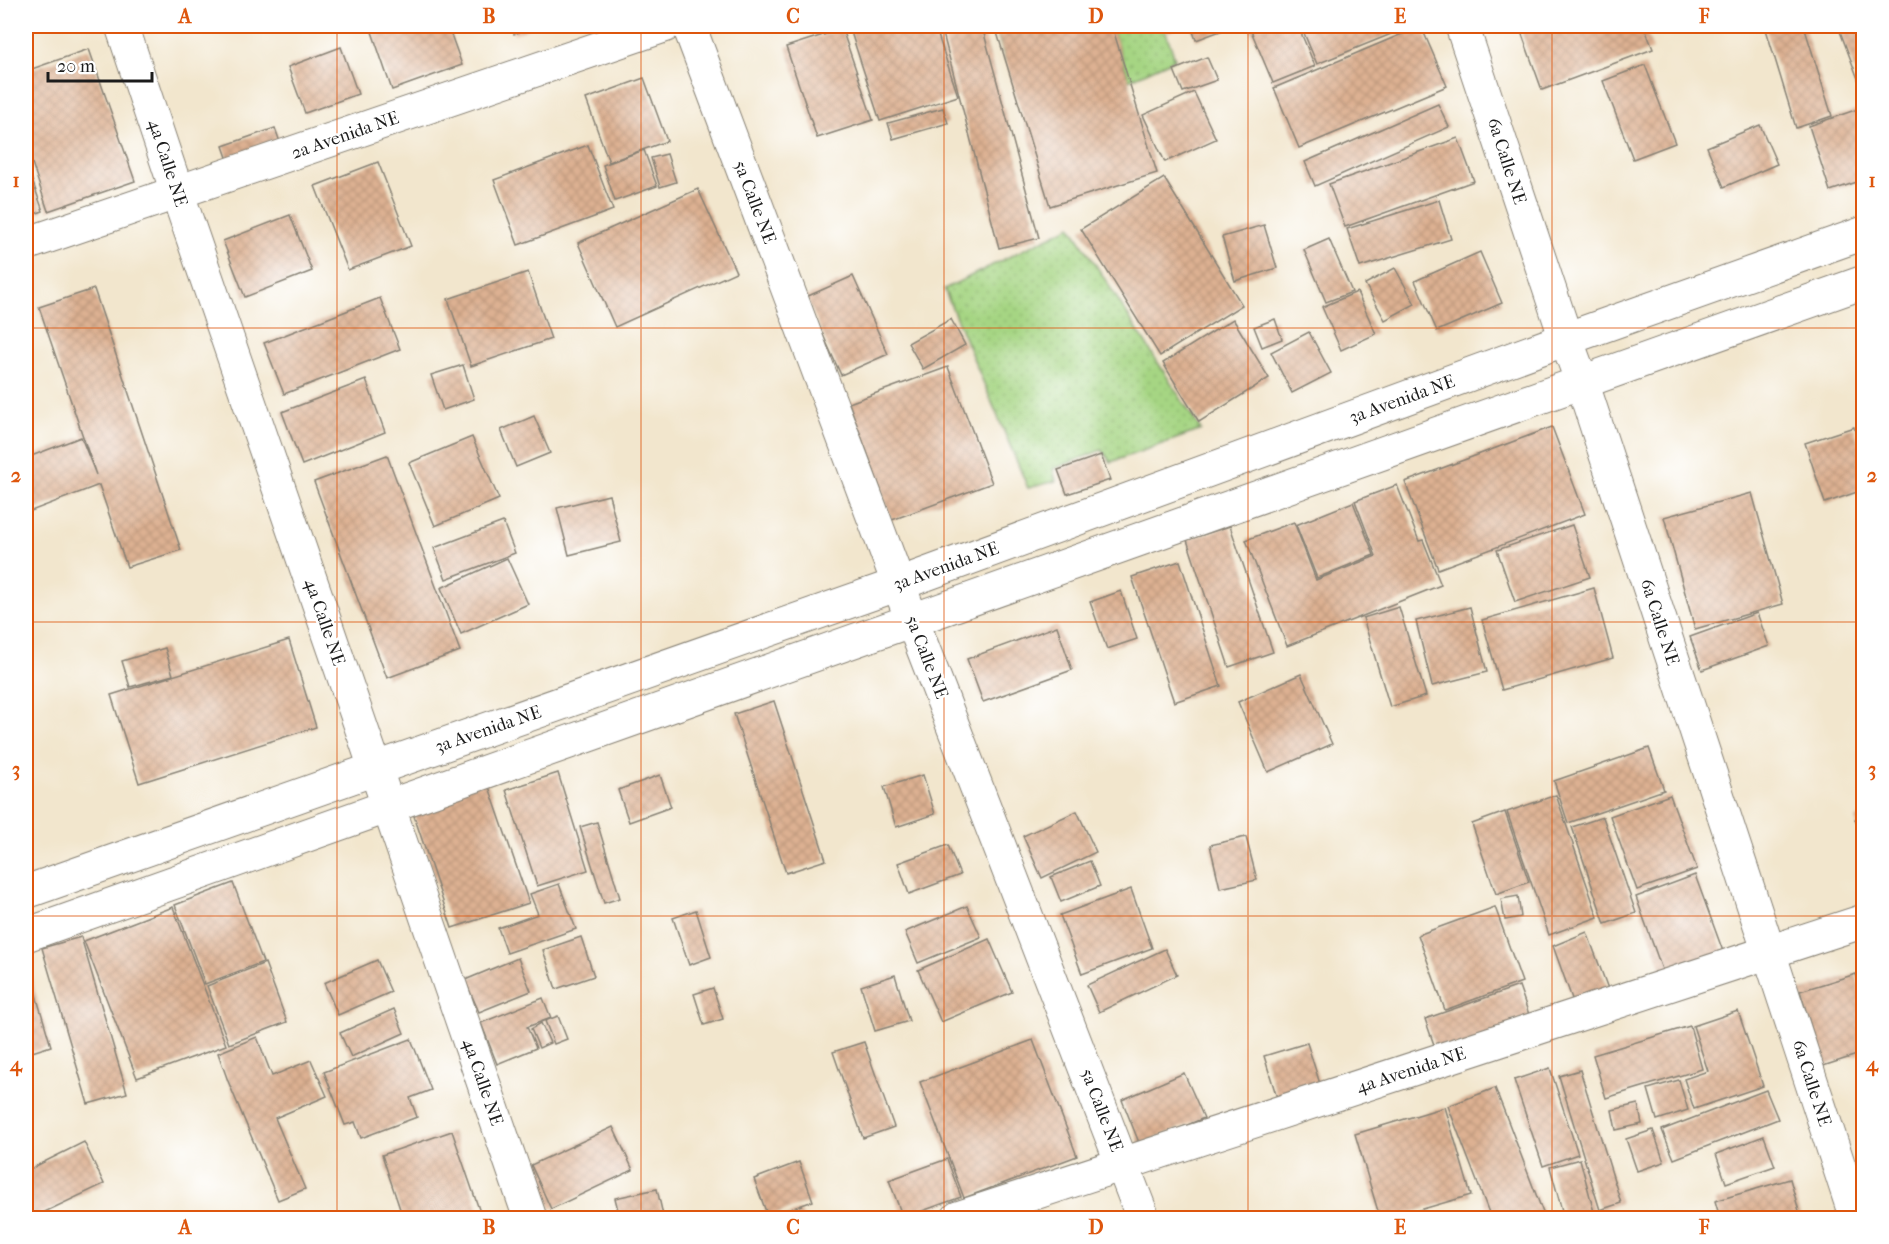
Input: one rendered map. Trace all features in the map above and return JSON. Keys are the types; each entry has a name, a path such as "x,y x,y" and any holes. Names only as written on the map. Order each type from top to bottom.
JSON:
{"street":[{"name":"4a Calle NE","path":"122,26 387,806 530,1218"},
{"name":"2a Avenida NE","path":"26,244 664,26"},
{"name":"5a Calle NE","path":"689,26 912,620 1143,1218"},
{"name":"6a Calle NE","path":"1462,26 1582,382 1856,1218"},
{"name":"3a Avenida NE","path":"26,892 899,584 1566,339 1863,233"},
{"path":"26,934 1863,282"},
{"name":"4a Avenida NE","path":"958,1218 1863,921"}],"green space":[{"path":"995,26 1164,26 1175,59 1129,80 1112,28 1005,59"},
{"path":"1071,226 1201,430 1111,462 1102,450 1053,469 1056,481 1028,488 944,289"}],"building":[{"path":"370,26 448,26 462,65 392,90"},
{"path":"512,26 537,26 514,34"},
{"path":"849,26 935,26 958,96 880,121"},
{"path":"941,26 982,26 1039,238 999,248"},
{"path":"995,26 1112,26 1157,173 1050,206"},
{"path":"1167,26 1185,26 1169,32"},
{"path":"1191,26 1234,26 1196,40"},
{"path":"1249,26 1298,26 1315,66 1273,83"},
{"path":"1301,26 1411,26 1317,64"},
{"path":"1421,26 1447,86 1299,148 1274,88"},
{"path":"1519,26 1644,26 1653,49 1542,90"},
{"path":"1765,26 1804,26 1832,116 1796,128"},
{"path":"1838,26 1863,26 1863,92"},
{"path":"842,29 873,120 817,138 786,47"},
{"path":"341,47 358,94 305,113 288,67"},
{"path":"89,49 135,181 48,211 26,145 26,71"},
{"path":"1207,57 1217,80 1183,92 1174,70"},
{"path":"1645,65 1675,143 1633,159 1603,81"},
{"path":"644,78 667,141 609,162 586,99"},
{"path":"1194,92 1216,139 1165,162 1143,115"},
{"path":"1438,104 1449,127 1315,186 1305,162"},
{"path":"943,108 948,123 893,139 888,123"},
{"path":"1858,109 1863,126 1863,180 1830,191 1809,126"},
{"path":"1760,125 1777,164 1724,187 1707,147"},
{"path":"275,128 281,145 229,163 223,146"},
{"path":"1458,138 1474,181 1345,227 1329,184"},
{"path":"588,145 613,210 518,245 494,180"},
{"path":"644,150 657,186 615,201 603,165"},
{"path":"667,154 676,182 660,187 651,158"},
{"path":"378,162 411,246 348,270 315,186"},
{"path":"26,163 43,211 26,217"},
{"path":"1164,178 1242,305 1160,356 1081,229"},
{"path":"698,189 736,272 615,327 578,243"},
{"path":"1439,200 1451,239 1360,267 1347,229"},
{"path":"290,215 312,271 245,297 223,241"},
{"path":"1264,225 1277,268 1235,281 1222,237"},
{"path":"1329,239 1352,292 1326,302 1304,250"},
{"path":"1480,252 1502,303 1437,331 1415,281"},
{"path":"1395,268 1415,304 1385,320 1365,284"},
{"path":"528,272 551,339 471,366 448,299"},
{"path":"853,276 888,354 841,375 806,297"},
{"path":"94,289 181,550 127,567 99,485 26,513 26,458 81,437 96,475 39,307"},
{"path":"1357,292 1376,334 1341,350 1322,307"},
{"path":"380,298 400,349 284,394 264,343"},
{"path":"951,319 965,345 923,369 908,343"},
{"path":"1233,319 1269,378 1199,422 1163,363"},
{"path":"1275,319 1282,339 1262,347 1254,327"},
{"path":"1309,332 1331,373 1292,393 1271,352"},
{"path":"463,365 474,399 443,410 431,375"},
{"path":"948,367 992,483 892,520 849,403"},
{"path":"366,380 385,432 302,465 282,412"},
{"path":"534,416 550,453 516,467 501,430"},
{"path":"1552,427 1585,514 1438,569 1405,482"},
{"path":"1854,427 1863,458 1863,490 1825,503 1805,443"},
{"path":"472,437 499,499 435,526 409,463"},
{"path":"387,455 460,651 387,678 314,482"},
{"path":"1101,455 1110,480 1067,494 1058,470"},
{"path":"1397,485 1419,541 1423,540 1441,585 1287,646 1246,540 1294,522 1316,580 1376,556 1355,501"},
{"path":"1752,493 1783,604 1695,629 1664,517"},
{"path":"609,495 621,542 569,555 557,508"},
{"path":"1353,502 1374,555 1317,578 1296,525"},
{"path":"503,522 515,553 446,579 434,548"},
{"path":"1572,525 1590,577 1515,602 1497,550"},
{"path":"1230,526 1273,652 1229,667 1187,540"},
{"path":"507,558 528,604 461,634 441,588"},
{"path":"1180,561 1221,686 1174,702 1132,577"},
{"path":"1594,588 1613,658 1502,690 1482,620"},
{"path":"1121,591 1137,639 1107,649 1090,602"},
{"path":"1399,607 1426,696 1390,707 1363,618"},
{"path":"1470,607 1487,672 1432,686 1416,621"},
{"path":"1757,613 1769,646 1702,670 1690,637"},
{"path":"1057,626 1072,670 983,702 967,659"},
{"path":"289,640 316,727 139,783 111,695"},
{"path":"165,648 173,675 130,687 122,661"},
{"path":"1301,674 1332,744 1268,772 1238,702"},
{"path":"774,701 826,860 786,873 734,714"},
{"path":"1649,748 1664,790 1568,823 1554,781"},
{"path":"558,773 588,870 537,886 506,790"},
{"path":"660,775 671,807 629,822 618,790"},
{"path":"923,775 935,814 896,827 884,787"},
{"path":"487,781 529,903 452,928 411,807"},
{"path":"1556,795 1598,917 1549,935 1507,812"},
{"path":"1670,795 1697,869 1637,890 1610,816"},
{"path":"1077,811 1096,852 1042,878 1023,836"},
{"path":"1505,812 1529,882 1496,894 1472,824"},
{"path":"1863,815 1863,840 1855,819"},
{"path":"1603,817 1636,913 1605,924 1572,827"},
{"path":"597,822 620,898 604,903 580,827"},
{"path":"1246,837 1257,880 1220,888 1210,845"},
{"path":"948,845 960,875 909,894 898,863"},
{"path":"1090,861 1100,886 1061,902 1051,877"},
{"path":"1695,875 1724,954 1664,975 1636,897"},
{"path":"233,883 263,962 205,984 175,905"},
{"path":"559,884 576,929 507,953 498,928 538,914 530,894"},
{"path":"1131,889 1152,948 1082,974 1060,915"},
{"path":"1518,896 1521,917 1505,920 1501,899"},
{"path":"967,906 981,937 918,963 905,932"},
{"path":"173,907 226,1045 137,1078 84,941"},
{"path":"1495,907 1522,982 1445,1010 1418,935"},
{"path":"696,910 711,957 689,965 673,918"},
{"path":"1587,932 1611,997 1575,1007 1553,946"},
{"path":"81,937 127,1093 88,1104 42,948"},
{"path":"581,937 594,976 556,989 543,950"},
{"path":"989,939 1012,992 941,1022 918,970"},
{"path":"1165,949 1177,975 1099,1012 1087,985"},
{"path":"518,958 531,991 479,1012 465,980"},
{"path":"377,960 391,992 338,1015 324,983"},
{"path":"26,961 51,1046 26,1054"},
{"path":"265,963 287,1022 229,1044 207,986"},
{"path":"1856,974 1863,999 1863,1053 1823,1066 1800,991"},
{"path":"895,975 909,1021 875,1031 861,986"},
{"path":"1519,986 1533,1026 1439,1059 1425,1019"},
{"path":"713,988 723,1019 704,1025 694,994"},
{"path":"543,998 551,1018 527,1027 536,1048 497,1064 481,1023"},
{"path":"394,1009 404,1033 351,1057 340,1033"},
{"path":"1738,1011 1763,1086 1694,1109 1684,1079 1708,1071 1693,1026"},
{"path":"558,1016 567,1039 554,1044 545,1021"},
{"path":"541,1023 550,1043 539,1048 531,1029"},
{"path":"1690,1026 1702,1069 1606,1098 1593,1055"},
{"path":"257,1037 272,1076 311,1060 327,1096 275,1118 305,1189 278,1200 218,1053"},
{"path":"411,1039 431,1090 410,1098 417,1117 361,1138 355,1122 345,1125 324,1072"},
{"path":"1033,1040 1077,1156 964,1198 920,1082"},
{"path":"864,1042 894,1127 863,1138 833,1052"},
{"path":"1307,1043 1321,1087 1278,1101 1264,1056"},
{"path":"1550,1068 1578,1154 1543,1166 1514,1080"},
{"path":"1580,1070 1621,1203 1600,1210 1559,1076"},
{"path":"1184,1073 1204,1118 1140,1145 1122,1100"},
{"path":"1679,1080 1688,1110 1657,1120 1648,1089"},
{"path":"1495,1088 1545,1218 1491,1218 1448,1106"},
{"path":"1766,1090 1778,1119 1674,1159 1662,1130"},
{"path":"1638,1104 1642,1124 1616,1130 1612,1110"},
{"path":"1445,1107 1471,1195 1392,1218 1380,1218 1355,1134"},
{"path":"613,1127 633,1170 551,1209 531,1165"},
{"path":"1653,1130 1664,1162 1637,1171 1626,1139"},
{"path":"452,1131 482,1218 403,1218 382,1155"},
{"path":"1764,1136 1775,1166 1726,1183 1716,1154"},
{"path":"84,1142 104,1184 32,1218 26,1218 26,1171"},
{"path":"947,1159 961,1197 903,1218 889,1180"},
{"path":"1580,1159 1594,1212 1564,1218 1550,1167"},
{"path":"799,1162 813,1201 768,1217 754,1179"},
{"path":"1790,1179 1801,1218 1720,1218 1715,1201"},
{"path":"657,1189 663,1215 646,1218 620,1218 615,1198"},
{"path":"800,1210 804,1218 781,1218"}]}
